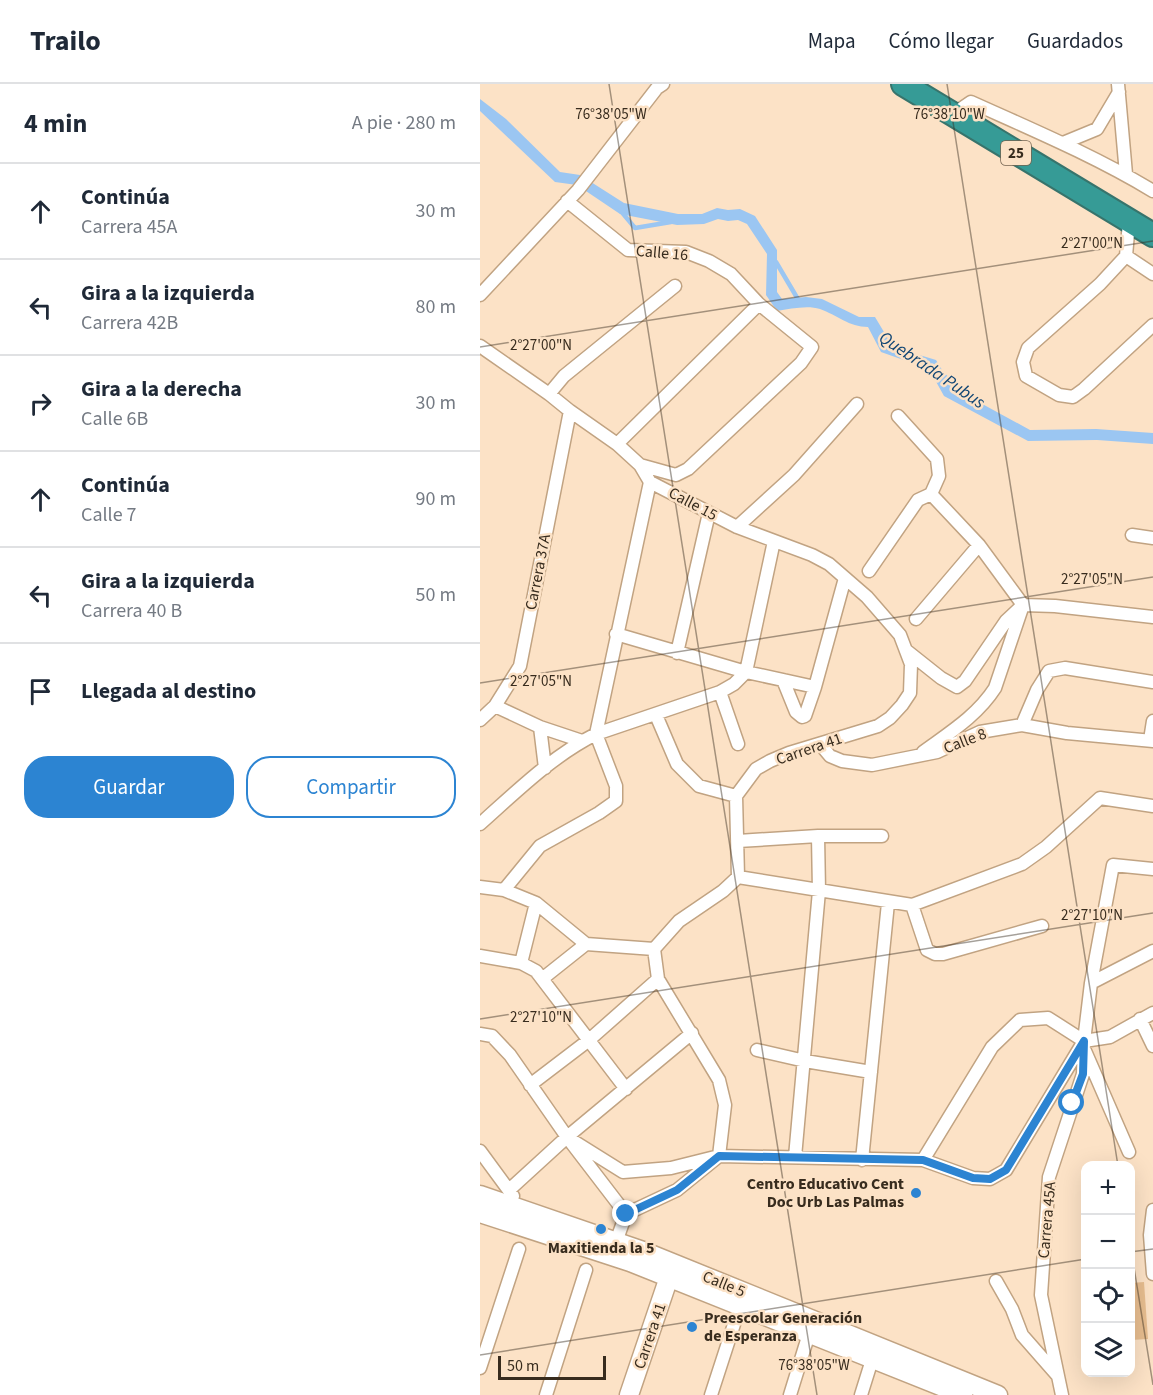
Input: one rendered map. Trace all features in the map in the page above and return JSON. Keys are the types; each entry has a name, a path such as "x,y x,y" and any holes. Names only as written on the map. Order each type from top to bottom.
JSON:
{"highway":[{"name":"25","path":"903,84 1153,235"}],"main road":[{"name":"Calle 5","path":"480,1195 673,1263 998,1395"},
{"name":"Calle 5","path":"480,1213 630,1262 954,1393"},
{"name":"Carrera 41","path":"629,1395 669,1277"}],"street":[{"path":"480,295 578,190 657,88 663,84"},
{"path":"1063,143 1097,129 1119,88"},
{"path":"1119,88 1126,174"},
{"path":"952,115 971,102 1063,143 1126,174 1153,191"},
{"name":"Calle 16","path":"567,201 628,250 686,252 709,261 731,274 759,304 812,347 801,363 688,469 676,475 640,465"},
{"path":"1129,222 1126,256 1100,284 1028,348 1023,362 1026,376 1059,394 1073,397 1153,325"},
{"path":"1126,256 1153,274"},
{"path":"549,394 564,376 675,286"},
{"path":"617,444 759,304"},
{"name":"Calle 15","path":"480,346 617,444 640,465 650,482 737,527 812,555 829,564 889,621 900,635 911,664 911,676"},
{"path":"737,527 794,475 857,404"},
{"name":"Carrera 37A","path":"480,720 495,706 520,666 570,411"},
{"path":"869,571 918,500 931,494 939,476 938,459 898,416"},
{"path":"504,890 540,846 616,801 616,786 596,734 650,482"},
{"path":"931,494 979,544 1023,605"},
{"path":"677,653 709,513"},
{"path":"1132,535 1153,538"},
{"path":"480,824 545,768 582,741 596,734 720,692 734,684 746,672 774,541"},
{"path":"916,619 979,544"},
{"path":"783,680 796,712 802,717 807,713 845,578"},
{"path":"1023,605 1055,606 1153,617"},
{"path":"918,755 977,712 989,697 995,688 1023,605"},
{"name":"Calle 15","path":"907,651 953,686 961,686 1006,621 1023,605"},
{"path":"616,634 746,672 815,687"},
{"path":"1022,725 1037,690 1049,671 1065,668 1153,682"},
{"name":"Carrera 41","path":"736,796 756,769 789,753 878,726 890,718 909,693 911,676"},
{"path":"720,692 738,744"},
{"path":"495,706 540,727 582,741"},
{"path":"616,1242 626,1214 677,1190 719,1156 725,1105 719,1080 658,979 654,950 679,921 723,891 738,877 736,796 699,786 677,764 656,715"},
{"path":"1152,741 1153,721"},
{"name":"Calle 8","path":"820,744 830,756 842,761 872,765 952,746 980,732 1022,725 1067,733 1152,741"},
{"path":"540,727 545,768"},
{"path":"738,877 888,903 912,905 1022,864 1047,847 1100,798 1153,806"},
{"path":"738,841 818,836 882,836"},
{"path":"795,1157 806,1061 819,891 818,836"},
{"name":"Carrera 45A","path":"1062,1395 1041,1295 1049,1177 1083,1074 1091,983 1113,865 1153,869"},
{"path":"480,887 504,890 536,903 585,944 654,950"},
{"path":"521,963 536,903"},
{"path":"862,1160 888,903"},
{"path":"912,905 927,950 934,954 943,954 1042,926"},
{"path":"542,980 585,944"},
{"path":"1091,983 1153,951"},
{"path":"480,956 521,963 536,971 626,1089"},
{"path":"530,1085 589,1040 658,979"},
{"path":"567,1137 623,1172 671,1168 719,1156 795,1157 923,1160 973,1178 990,1179 1006,1170 1084,1045 1110,1037 1153,1013"},
{"path":"923,1160 992,1047 1020,1020 1048,1018 1084,1045 1129,1152"},
{"path":"1140,1019 1153,1046"},
{"path":"509,1190 567,1137 692,1033"},
{"path":"480,1034 492,1036 510,1056 567,1137 626,1214"},
{"path":"756,1050 871,1072"},
{"path":"480,1150 521,1210"},
{"path":"1153,1210 1150,1235 1153,1274"},
{"path":"480,1368 519,1249"},
{"path":"546,1395 586,1270"},
{"path":"996,1281 1012,1310 1022,1335 1059,1377"},
{"path":"711,1395 737,1315"},
{"path":"790,1395 807,1340"},
{"path":"861,1395 871,1363"}],"shaded area":[{"path":"1144,1282 1148,1339 1135,1340 1135,1283"}],"water":[{"path":"480,99 506,119 560,172 580,175 624,203 678,214 702,214 717,208 740,209 755,216 777,250 777,292 782,299 806,297 822,299 859,317 875,317 893,347 936,360 953,388 1030,430 1096,429 1153,433 1153,444 1097,440 1028,441 944,396 929,369 881,352 868,327 855,325 826,311 810,307 777,311 766,295 767,254 747,224 738,220 718,219 704,224 677,225 620,214 577,185 555,182 480,111"}],"waterway":[{"name":"Quebrada Pubus","path":"620,210 635,228 671,222"},
{"name":"Quebrada Pubus","path":"776,262 799,301"},
{"name":"Quebrada Pubus","path":"943,375 971,399"}],"place":[{"name":"Centro Educativo Cent Doc Urb Las Palmas","path":"916,1193"},
{"name":"Maxitienda la 5","path":"601,1229"},
{"name":"Preescolar Generación de Esperanza","path":"692,1327"}],"route":[{"path":"626,1214 677,1190 719,1156 923,1160 973,1178 990,1179 1006,1170 1084,1041 1083,1074 1072,1103"}]}
